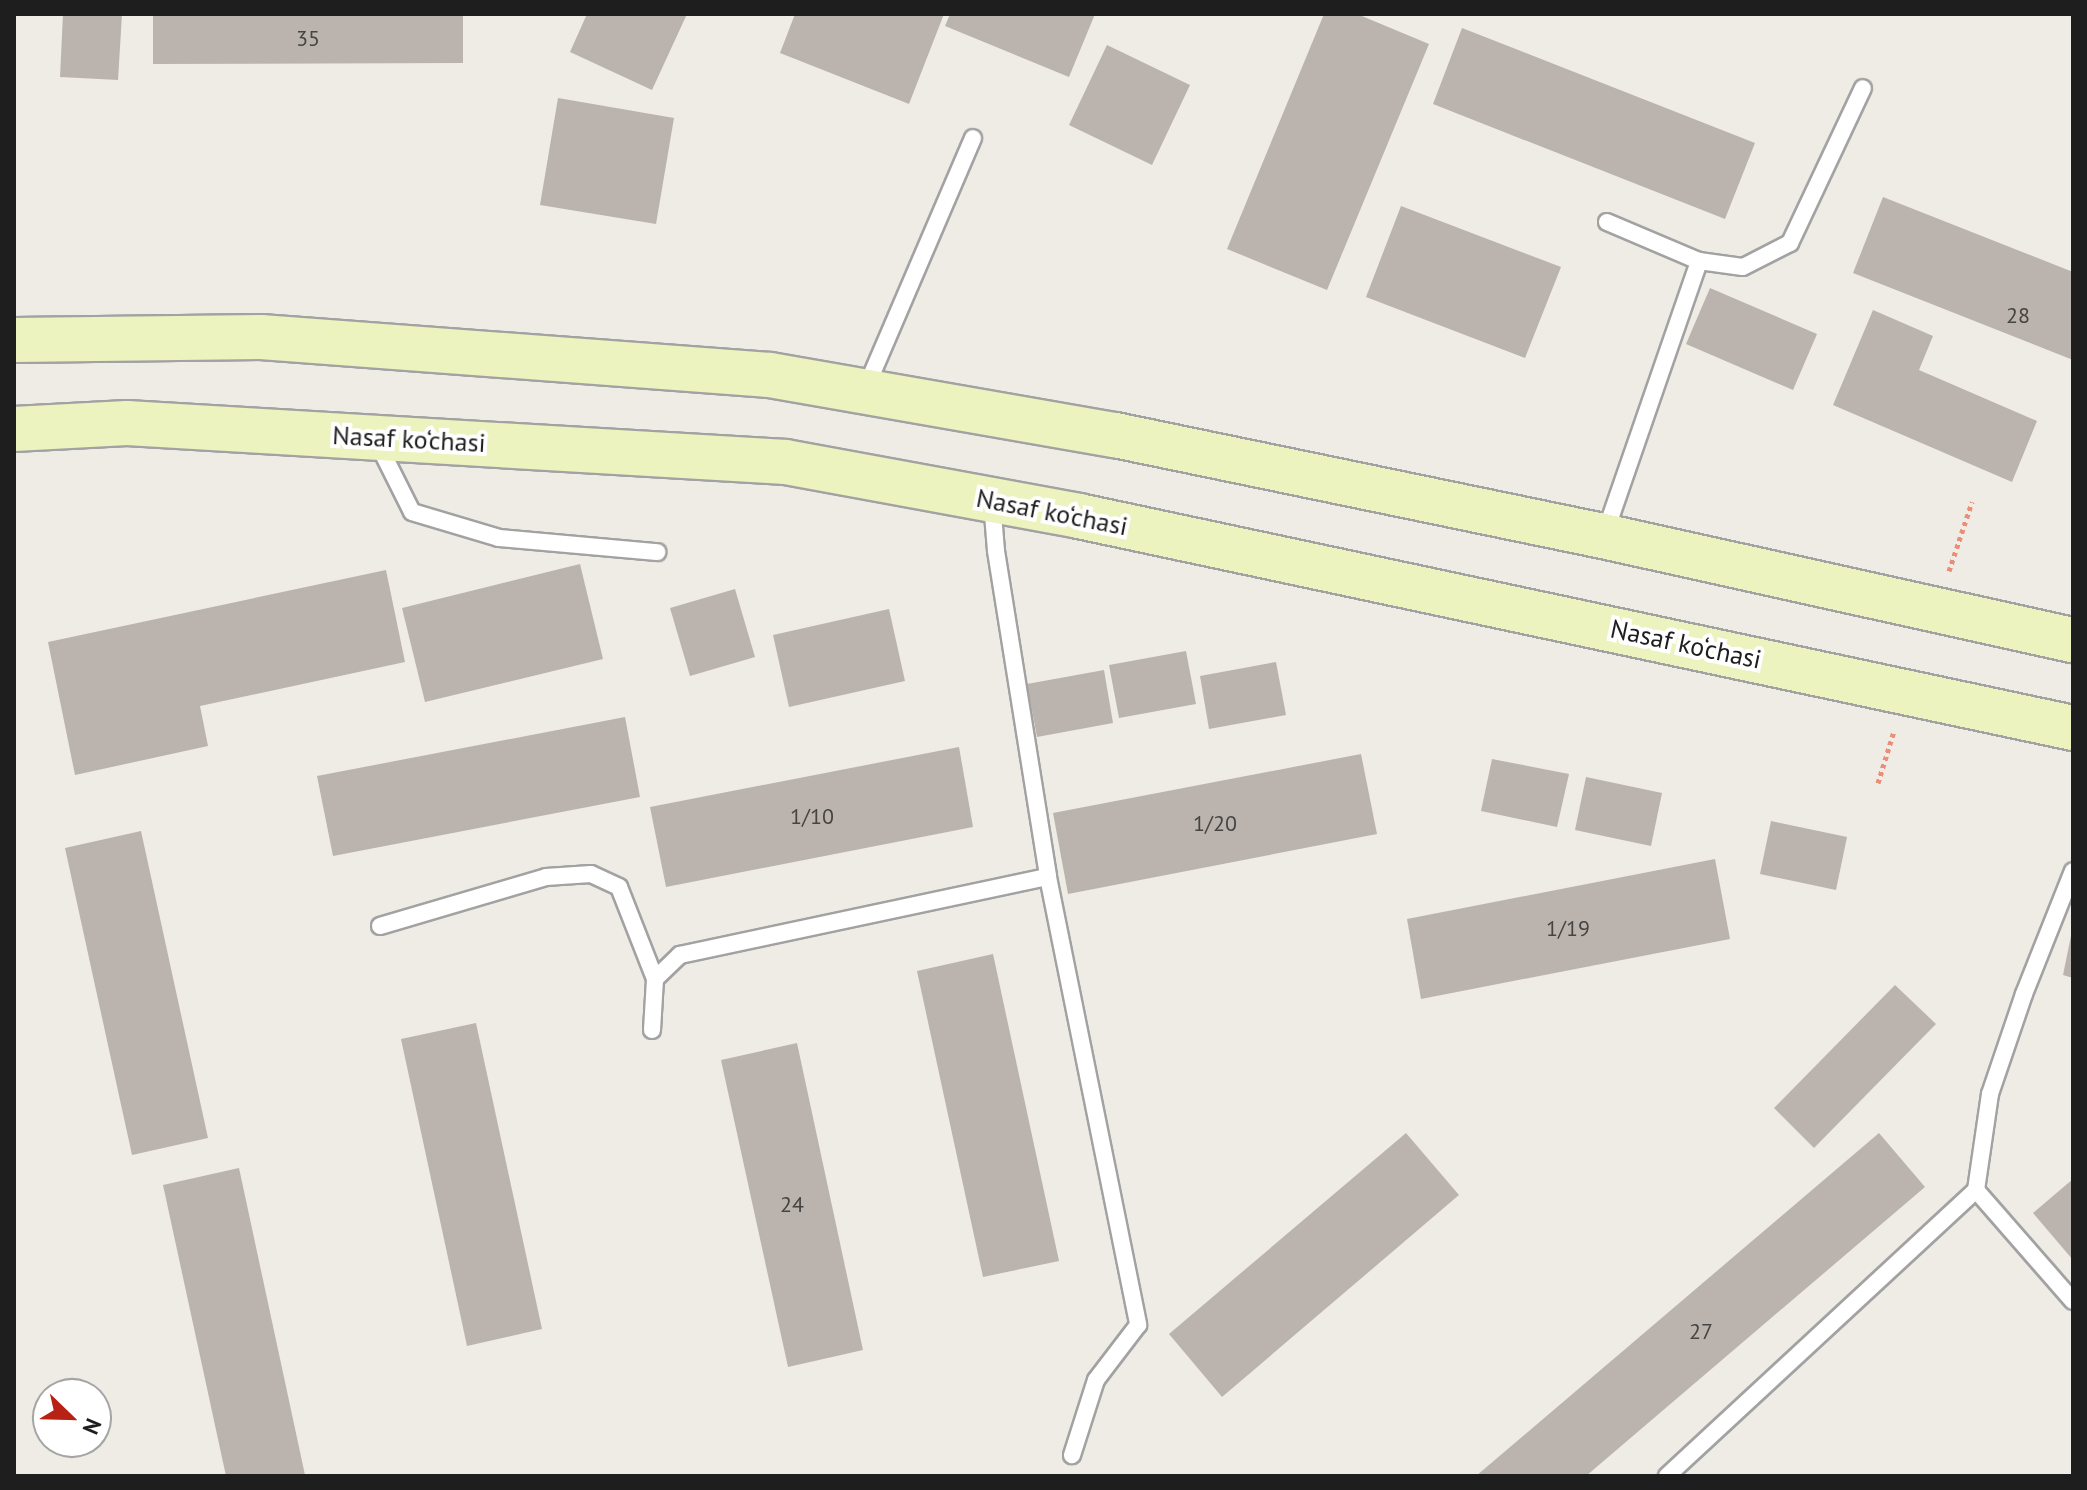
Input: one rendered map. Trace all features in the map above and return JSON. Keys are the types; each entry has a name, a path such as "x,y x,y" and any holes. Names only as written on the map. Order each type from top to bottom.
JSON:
{"main road":[{"path":"14,340 261,337 770,375 1115,435 1603,536 2073,640"},
{"name":"Nasaf ko‘chasi","path":"14,429 127,423 786,462 992,500 1663,638 2073,728"}],"lane":[{"path":"1607,222 1699,261 1743,267 1790,243 1863,88"},
{"path":"865,391 973,138"},
{"path":"1603,536 1699,261"},
{"path":"375,437 412,512 499,538 657,552"},
{"path":"992,500 996,551 1048,877 1138,1325 1096,1380 1072,1455"},
{"path":"1667,1476 1976,1190 1990,1094 2024,994 2073,871"},
{"path":"380,926 546,877 591,874 619,887 655,979 652,1030"},
{"path":"655,979 680,955 1048,877"},
{"path":"1976,1190 2073,1301"}],"path":[{"path":"1949,572 1972,502"},
{"path":"1878,783 1894,730"}],"building":[{"path":"63,14 122,14 118,80 60,77"},
{"path":"153,14 463,14 463,63 153,64"},
{"path":"587,14 687,14 652,90 570,52"},
{"path":"795,14 944,14 909,104 780,53"},
{"path":"950,14 1095,14 1069,77 945,26"},
{"path":"1324,14 1357,14 1429,44 1327,290 1227,249"},
{"path":"1462,28 1755,143 1725,219 1433,104"},
{"path":"1107,45 1190,85 1152,165 1069,125"},
{"path":"558,98 674,118 656,224 540,205"},
{"path":"1883,197 2073,272 2073,360 1853,273"},
{"path":"1401,206 1561,267 1525,358 1366,297"},
{"path":"1710,288 1817,334 1793,390 1686,344"},
{"path":"1873,310 1933,336 1919,370 2037,421 2012,482 1833,405"},
{"path":"580,564 603,659 425,702 402,608"},
{"path":"386,570 405,662 200,706 208,746 75,775 48,642"},
{"path":"735,589 755,657 690,676 670,608"},
{"path":"889,609 905,681 789,707 773,635"},
{"path":"1186,651 1196,704 1119,718 1109,665"},
{"path":"1276,662 1286,715 1209,729 1200,676"},
{"path":"1104,670 1113,723 1037,737 1027,684"},
{"path":"625,717 640,797 333,856 317,776"},
{"path":"959,747 973,827 666,887 650,807"},
{"path":"1361,754 1377,834 1068,894 1053,813"},
{"path":"1492,759 1569,774 1557,827 1481,811"},
{"path":"1586,777 1662,793 1651,846 1575,830"},
{"path":"1771,821 1847,837 1836,890 1760,874"},
{"path":"141,831 208,1138 132,1155 65,848"},
{"path":"1715,859 1730,939 1421,999 1407,919"},
{"path":"2073,932 2073,978 2063,975"},
{"path":"993,954 1059,1261 983,1277 917,971"},
{"path":"1895,985 1936,1024 1814,1148 1774,1108"},
{"path":"476,1023 542,1329 467,1346 401,1039"},
{"path":"797,1043 863,1350 788,1367 721,1060"},
{"path":"1406,1133 1459,1195 1222,1397 1169,1334"},
{"path":"1879,1133 1925,1187 1586,1476 1476,1476"},
{"path":"239,1168 305,1475 226,1476 163,1185"},
{"path":"2073,1179 2073,1260 2033,1213"}]}
